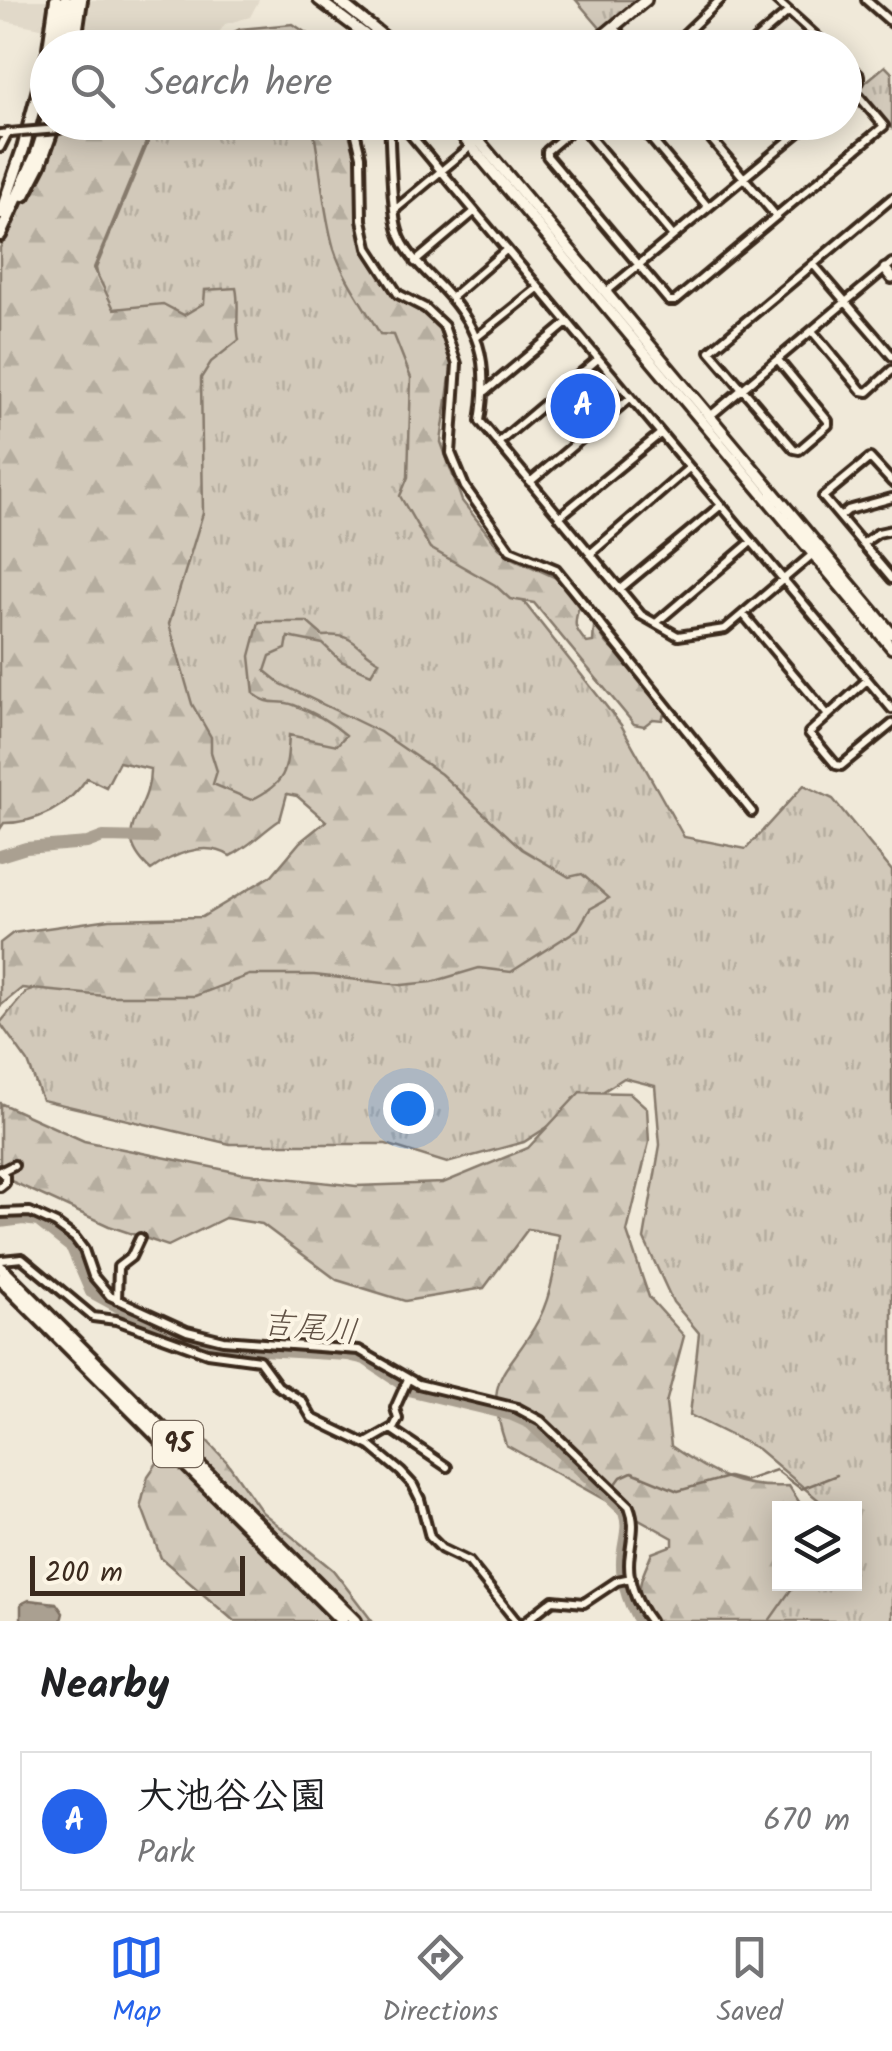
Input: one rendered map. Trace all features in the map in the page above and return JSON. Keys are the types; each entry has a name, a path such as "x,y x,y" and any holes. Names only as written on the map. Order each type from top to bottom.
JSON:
{"main road":[{"path":"52,30 56,0"},
{"path":"62,30 69,0"},
{"path":"67,30 69,0"},
{"path":"77,30 81,0"},
{"path":"0,235 30,123"},
{"path":"4,214 32,140"},
{"path":"4,214 41,140"},
{"path":"4,214 31,184 51,140"},
{"name":"95","path":"1,1264 355,1621"},
{"name":"95","path":"0,1279 342,1621"}],"street":[{"path":"319,0 360,30"},
{"path":"338,0 376,30"},
{"path":"610,30 646,0"},
{"path":"689,30 720,0"},
{"path":"776,0 808,30"},
{"path":"872,2 892,24"},
{"path":"767,30 788,12"},
{"path":"560,140 547,151 547,156 638,266 669,301 675,301 884,126 862,100"},
{"path":"0,148 4,133 30,130"},
{"path":"357,140 362,220 368,248 398,294 425,308 444,326 457,364 450,453 465,487 510,550 556,569 752,812"},
{"path":"390,140 398,231 415,262 452,297 477,337 484,359 485,392 480,421 641,614 683,637 724,629 813,554"},
{"path":"415,140 892,709"},
{"path":"471,140 606,292 892,634"},
{"path":"472,140 892,648"},
{"path":"396,208 477,140"},
{"path":"594,140 673,236"},
{"path":"652,140 708,207"},
{"path":"606,292 789,140"},
{"path":"713,141 776,216"},
{"path":"778,360 828,420 828,425 799,450 794,449 710,351 892,198"},
{"path":"415,262 474,212"},
{"path":"452,297 506,250"},
{"path":"813,264 892,356"},
{"path":"709,417 890,270"},
{"path":"477,337 538,288"},
{"path":"485,392 567,323"},
{"path":"812,331 862,391 868,392 892,370"},
{"path":"498,444 598,359"},
{"path":"530,482 630,398"},
{"path":"559,517 660,434"},
{"path":"890,573 823,497 870,458 892,482"},
{"path":"590,554 689,468"},
{"path":"840,517 848,510 892,498"},
{"path":"620,589 720,506"},
{"path":"862,544 892,530"},
{"path":"656,623 751,542"},
{"path":"744,615 827,714"},
{"path":"866,680 809,733 841,766 892,724"},
{"path":"0,1188 5,1184 1,1170 14,1165"},
{"path":"0,1214 30,1212 56,1224 84,1250 100,1288 187,1331 223,1340 359,1350 408,1379 517,1408 541,1421 629,1506 634,1520 629,1579 638,1606 650,1621"},
{"path":"118,1300 118,1268 130,1257 140,1238"},
{"path":"1,1264 22,1258 93,1317 116,1320 206,1353 260,1358"},
{"path":"262,1344 260,1358 278,1386 302,1401 312,1418 365,1443 413,1485 430,1538 468,1562 516,1621"},
{"path":"365,1443 391,1429 398,1419 394,1408 408,1379"},
{"path":"391,1429 447,1466"},
{"path":"526,1621 553,1600 584,1602 617,1581 629,1579"}],"shaded area":[{"path":"0,0 51,0 46,29 0,20"},
{"path":"87,0 259,0 250,17 225,24 221,30 83,30"}],"green space":[{"path":"576,0 636,0 601,29"},
{"path":"293,24 302,30 238,30"},
{"path":"885,66 892,73 892,128 862,95 862,85"},
{"path":"55,140 147,140 94,268 114,309 163,304 184,315 204,303 205,290 236,288 239,340 211,362 201,378 203,513 169,624 192,704 211,737 217,771 213,784 251,800 278,782 287,758 289,735 337,745 346,735 308,711 254,694 250,656 259,622 307,622 323,636 354,642 379,661 371,674 341,661 323,644 288,637 286,649 270,656 265,671 281,684 380,732 441,774 522,849 569,877 582,874 609,898 590,909 578,929 511,972 479,968 432,982 402,985 314,975 249,975 195,996 105,996 22,988 0,1006 0,943 13,933 110,919 202,917 272,875 300,842 326,821 297,796 287,794 280,820 237,853 230,856 210,849 189,851 151,870 132,843 134,821 149,785 150,769 119,762 106,787 87,778 71,797 51,811 28,820 4,823 0,829 0,248"},
{"path":"149,140 319,140 340,231 415,372 414,463 621,725 684,837 746,849 804,785 833,799 892,871 892,1621 765,1621 777,1591 862,1591 862,1501 820,1501 758,1449 690,1415 699,1333 673,1302 644,1239 660,1145 655,1086 624,1078 524,1142 447,1163 386,1144 230,1144 42,1100 28,1062 0,1023 26,992 291,903 365,840 301,773 224,832 181,799 96,268"},
{"path":"315,140 351,140 356,159 363,249 395,296 420,307 434,320 449,349 452,363 441,442 462,501 499,548 561,580 580,602 578,632 587,643 593,642 594,627 599,627 604,640 665,711 662,720 653,719 644,726 634,724 534,603 510,599 495,585 430,548 400,496 408,477 411,378 394,335 380,334 349,282 334,249"},
{"path":"595,371 622,399 569,444 545,414"},
{"path":"580,1092 630,1093 647,1108 649,1142 627,1232 649,1297 684,1336 666,1403 671,1446 727,1478 755,1485 789,1486 799,1501 772,1501 772,1591 790,1591 769,1621 653,1621 642,1603 641,1580 652,1553 673,1545 673,1538 506,1445 496,1403 497,1388 539,1319 553,1278 559,1235 528,1229 484,1288 405,1301 337,1280 262,1224 225,1218 168,1246 109,1226 0,1176 0,1103 84,1141 240,1173 356,1186 443,1183 528,1148"},
{"path":"199,1432 227,1462 262,1512 333,1570 372,1621 234,1621 161,1558 141,1505 148,1476 170,1444"}],"water":[{"path":"29,1600 56,1603 63,1613 61,1621 21,1621 21,1604"}],"waterway":[{"path":"0,856 26,848 87,843 103,837 153,838"},
{"name":"吉尾川","path":"0,1222 38,1221 72,1248 91,1292 168,1334 211,1347 365,1359 412,1391 512,1415 530,1423 624,1511 623,1578 639,1621"},
{"path":"608,1495 621,1477 632,1472 678,1491 728,1477 744,1481 776,1470 801,1489 837,1475"}],"place":[{"name":"大池谷公園","path":"583,406"}]}
